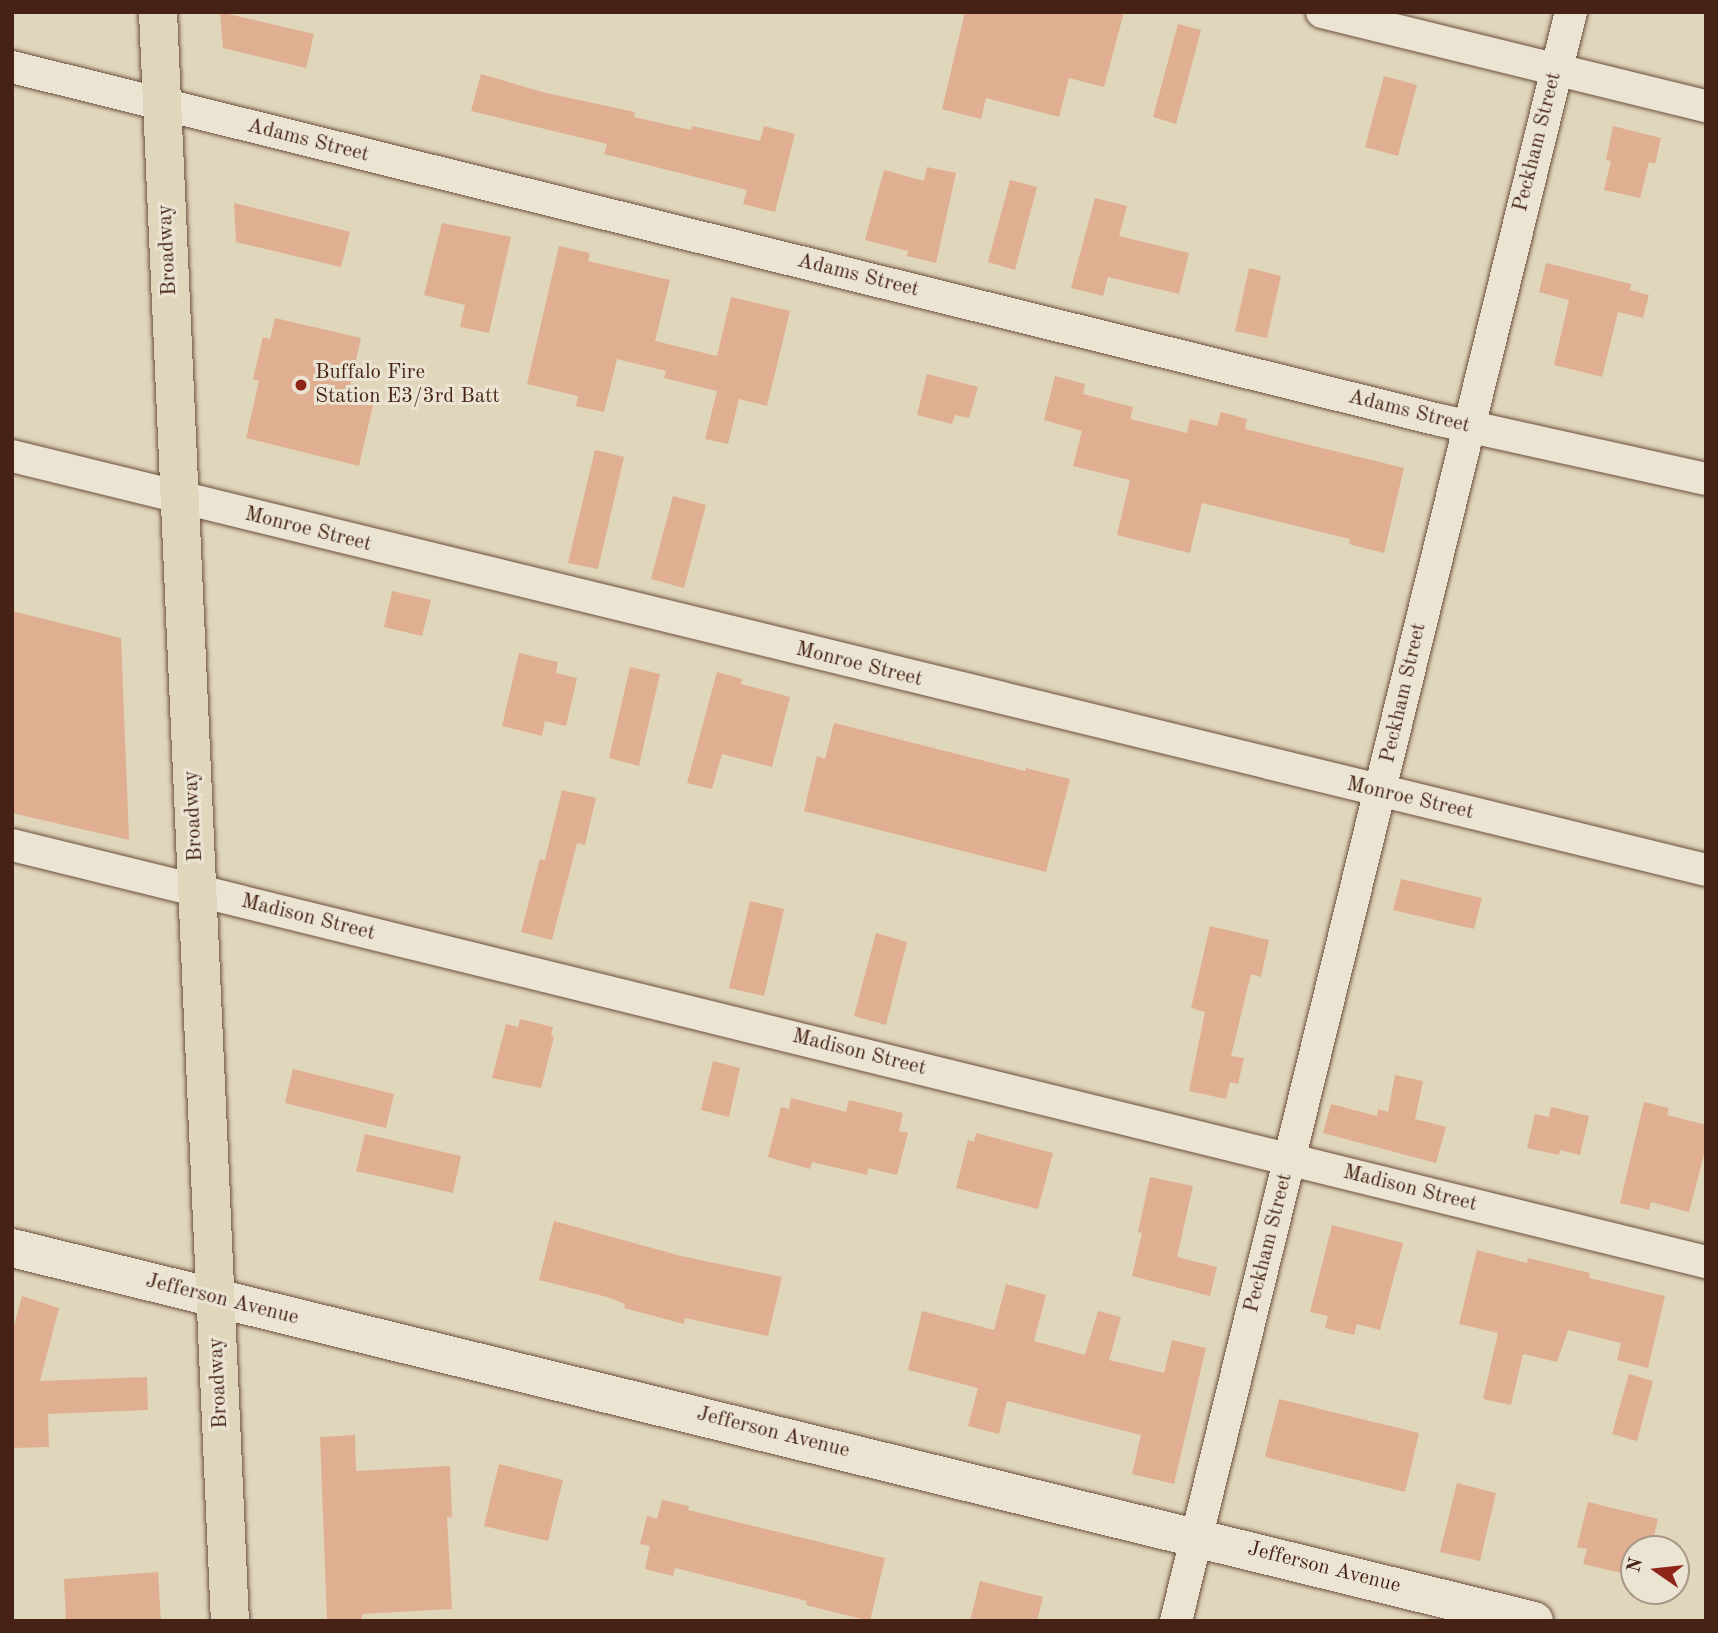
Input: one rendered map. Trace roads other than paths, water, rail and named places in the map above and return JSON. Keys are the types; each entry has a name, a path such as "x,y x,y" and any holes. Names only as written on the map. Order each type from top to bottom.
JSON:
{"main road":[{"name":"Broadway","path":"158,12 230,1621"}],"street":[{"path":"1322,12 1706,106"},
{"name":"Peckham Street","path":"1176,1621 1570,12"},
{"name":"Adams Street","path":"12,67 1468,426 1706,479"},
{"name":"Monroe Street","path":"12,456 179,499 1706,870"},
{"name":"Madison Street","path":"12,845 1706,1262"},
{"name":"Jefferson Avenue","path":"12,1248 1197,1536 1534,1621"}],"place":[{"name":"Buffalo Fire Station E3/3rd Batt","path":"301,385"}]}
